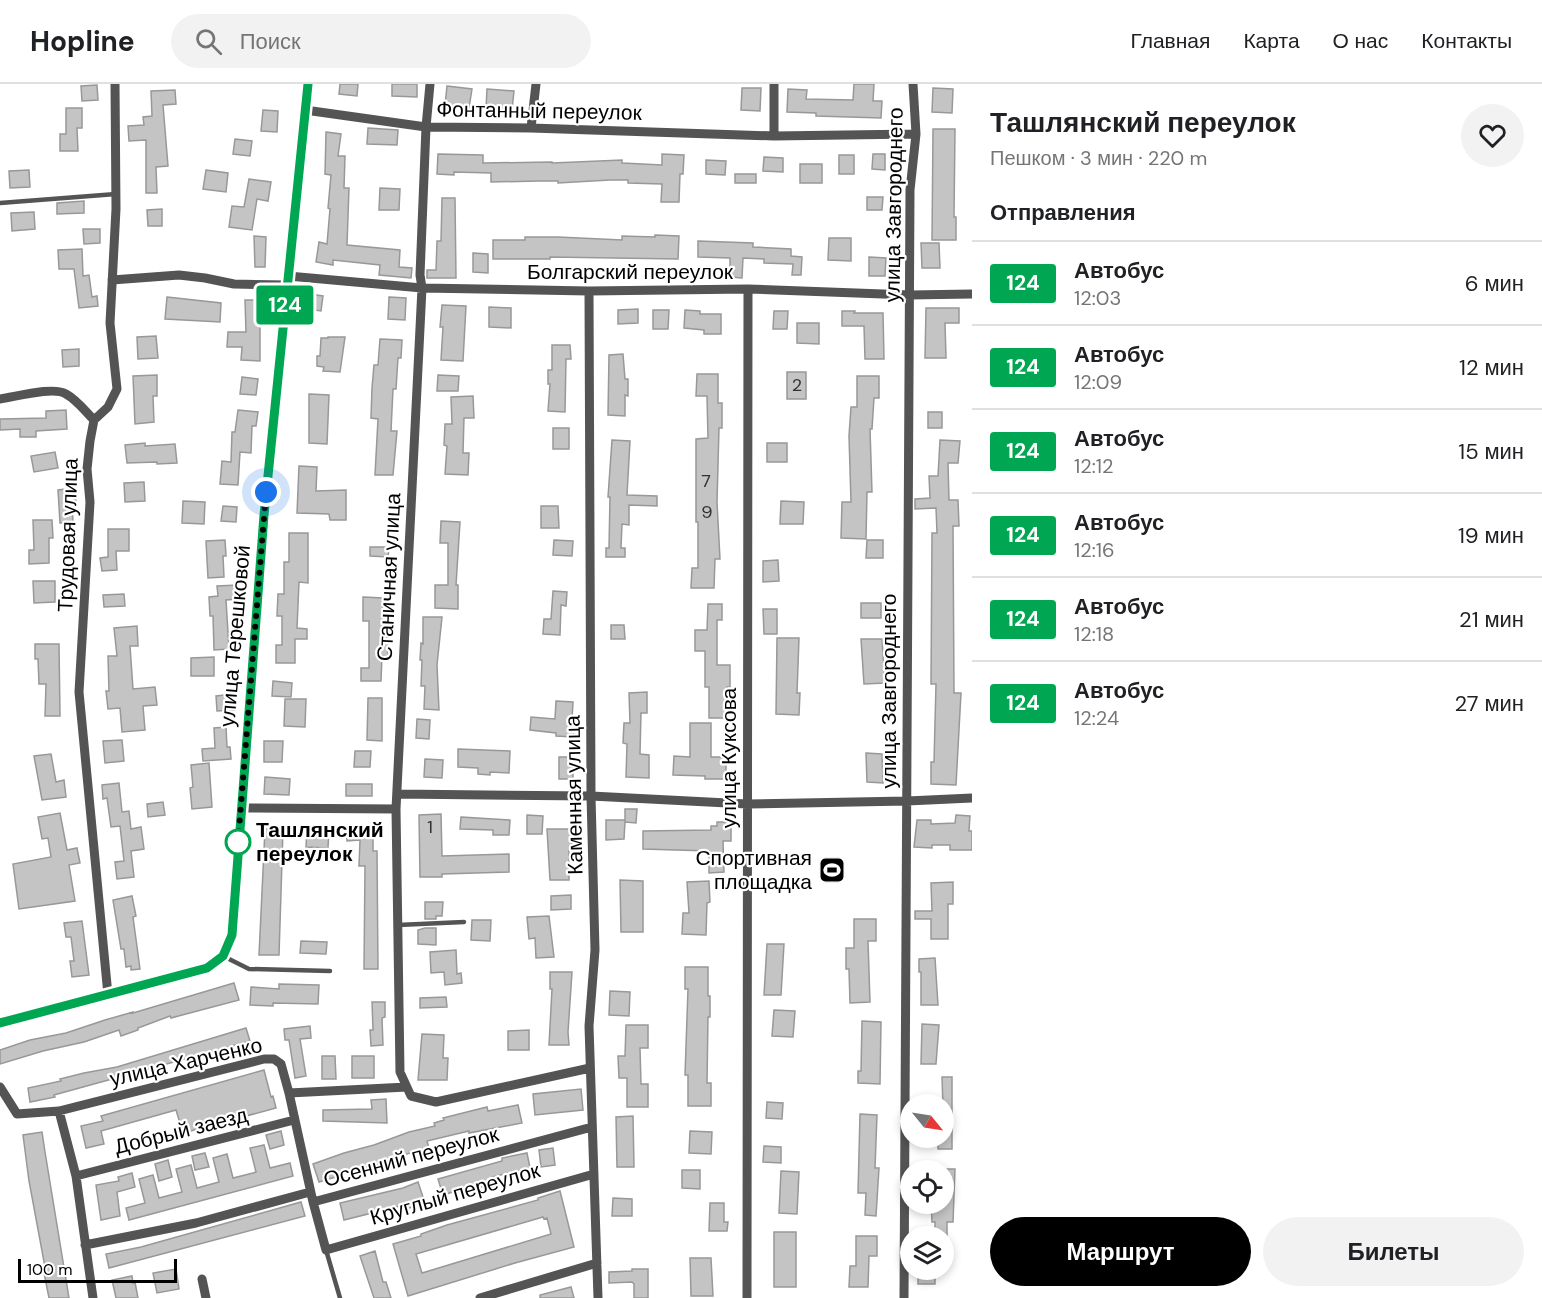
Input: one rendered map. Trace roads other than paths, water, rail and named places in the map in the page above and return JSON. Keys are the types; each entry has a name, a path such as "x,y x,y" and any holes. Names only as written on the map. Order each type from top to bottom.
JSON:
{"street":[{"path":"0,399 45,392 63,392 75,400 94,420 108,407 117,389 111,323 116,194 115,84"},
{"name":"улица Терешковой","path":"223,956 232,935 264,515 308,84"},
{"name":"Станичная улица","path":"407,1087 399,1072 396,809 422,288 420,275 426,127 430,84"},
{"path":"531,128 536,84"},
{"path":"774,84 774,136"},
{"name":"улица Завгороднего","path":"904,1298 910,190 916,134 913,84"},
{"name":"Фонтанный переулок","path":"305,110 426,127 774,136 916,134"},
{"name":"Болгарский переулок","path":"112,280 179,275 234,284 287,281 422,288 589,291 748,289 910,295 972,294"},
{"name":"улица Куксова","path":"747,1298 748,289"},
{"name":"Каменная улица","path":"589,291 591,796 595,950 588,1026 598,1298"},
{"name":"Трудовая улица","path":"94,420 87,469 90,502 79,692 108,995"},
{"path":"397,794 591,796 747,804 972,798"},
{"path":"240,808 396,809"},
{"path":"0,1023 207,968 223,956"},
{"name":"улица Харченко","path":"0,1087 17,1114 59,1111 264,1059 274,1059 281,1064 289,1093"},
{"path":"289,1093 407,1087 411,1096 436,1101 590,1068"},
{"name":"Осенний переулок","path":"289,1093 313,1202 592,1127"},
{"path":"59,1111 76,1176 93,1298"},
{"name":"Добрый заезд","path":"76,1176 294,1120"},
{"name":"Круглый переулок","path":"326,1250 594,1174"},
{"path":"85,1245 196,1222 310,1192"},
{"path":"313,1202 326,1250"},
{"path":"480,1298 597,1263"},
{"path":"202,1279 206,1298"}],"lane":[{"path":"0,203 116,194"},
{"path":"398,925 464,922"},
{"path":"223,956 249,969 330,971"},
{"path":"326,1250 340,1298"}],"place":[{"name":"Ташлянский переулок","path":"238,842"},
{"name":"Спортивная площадка","path":"832,870"}]}
